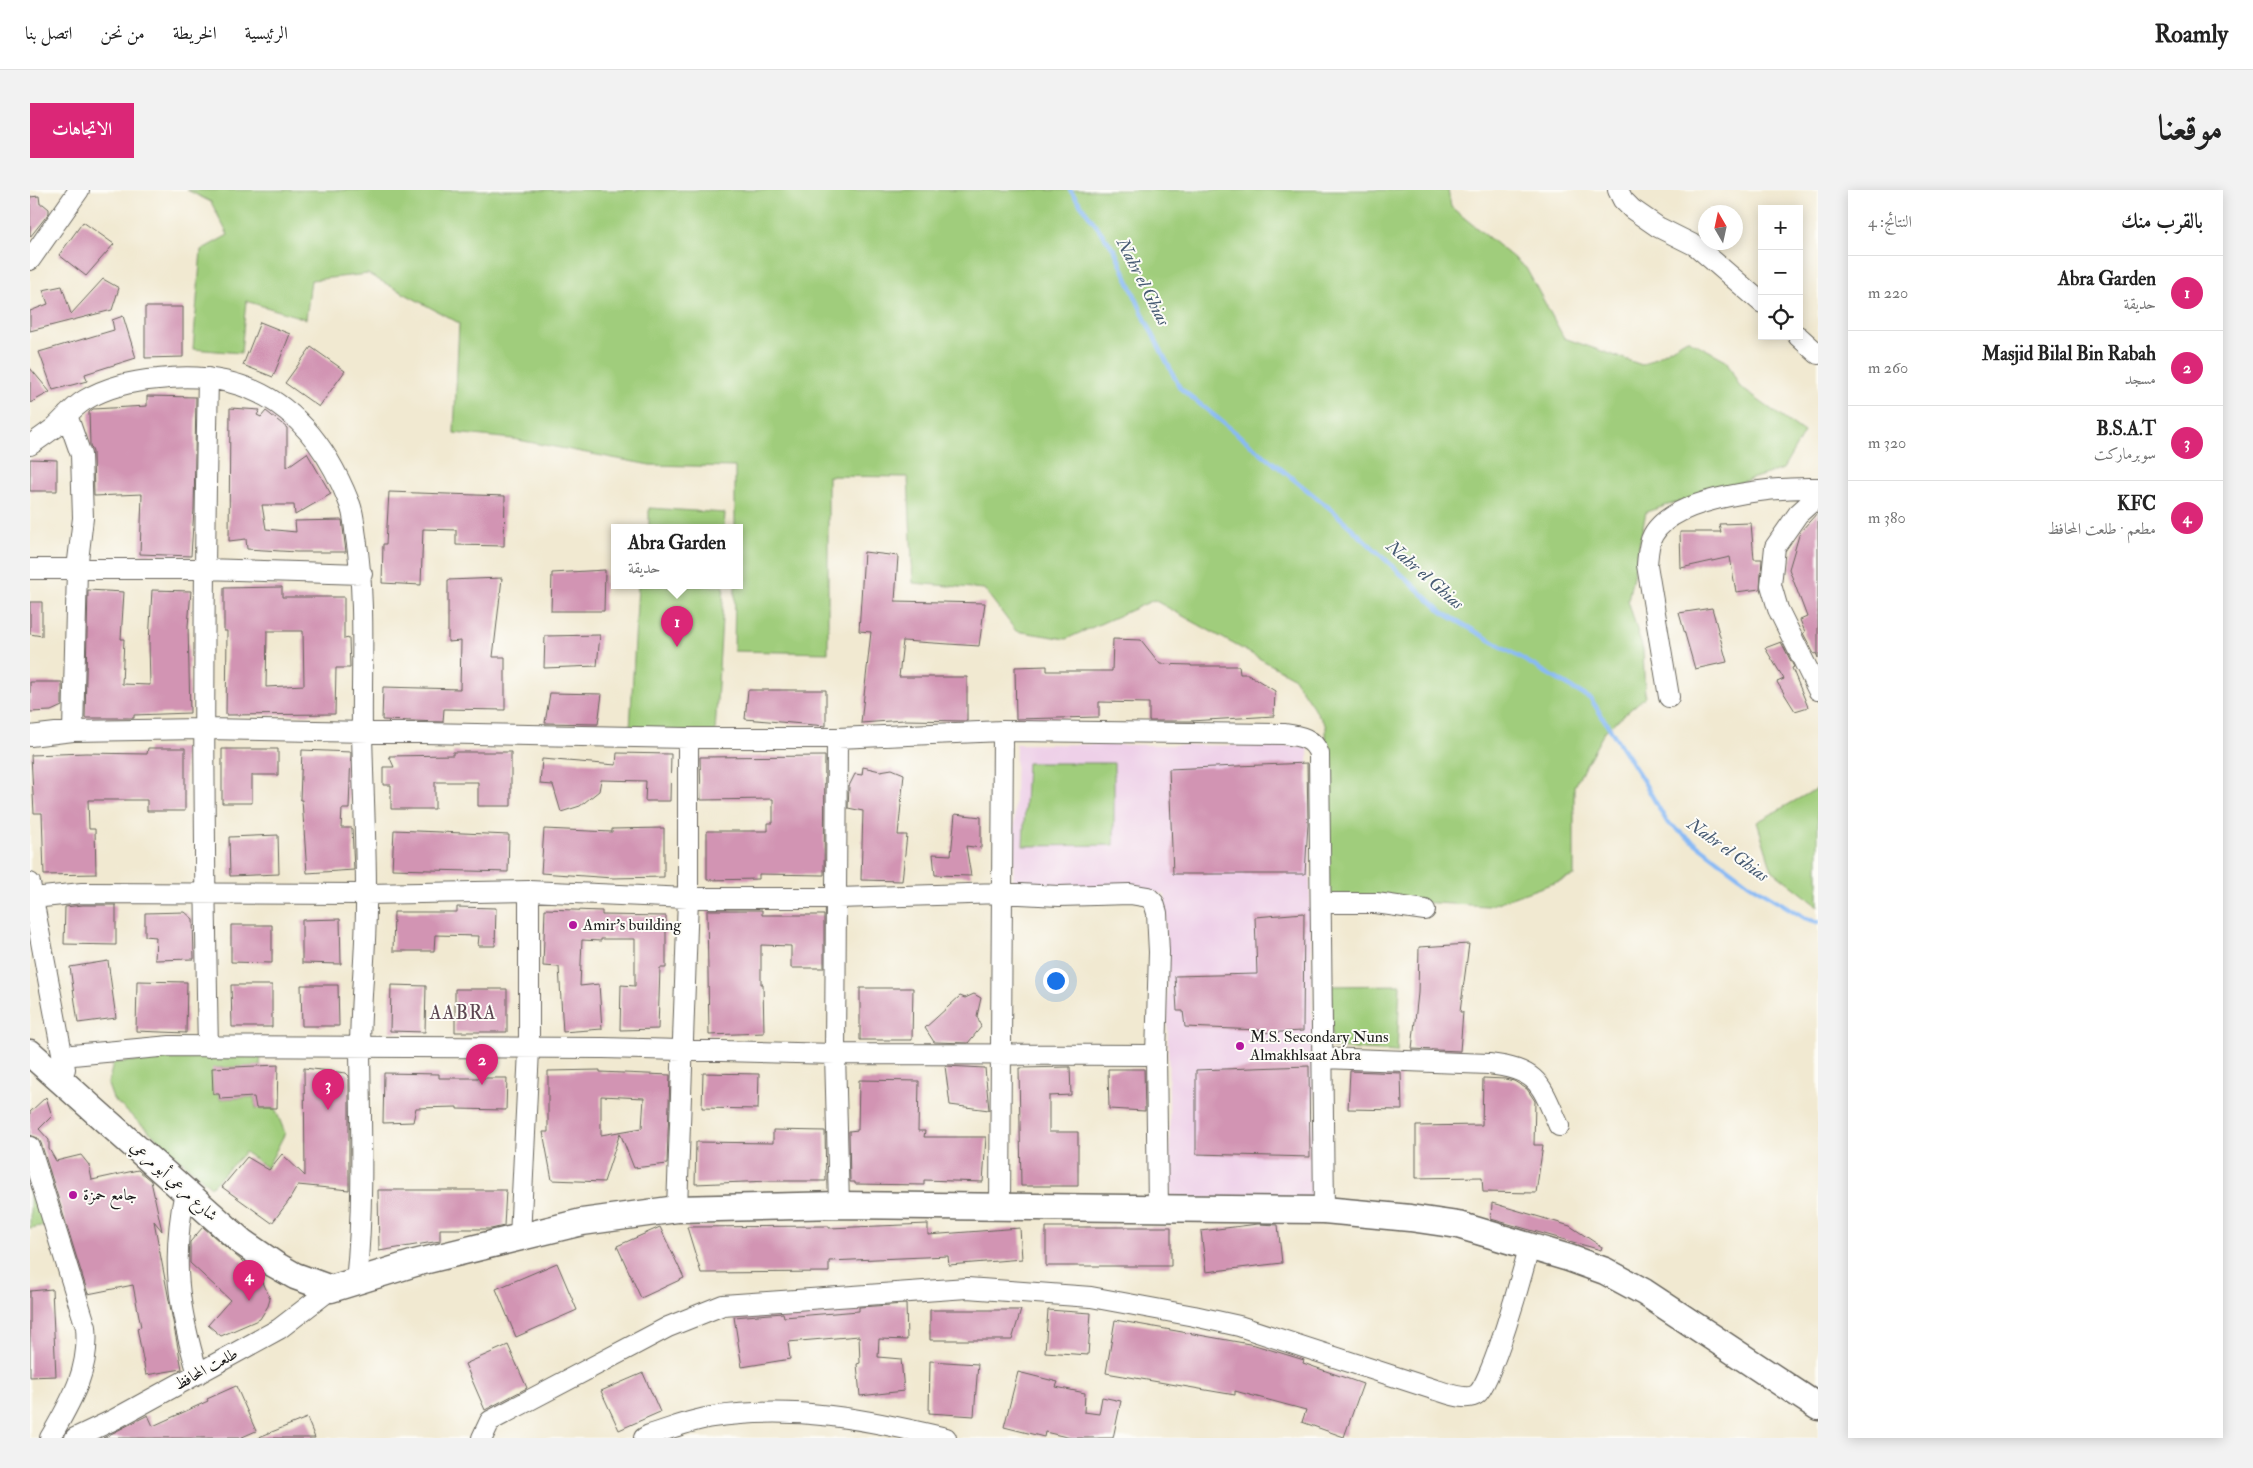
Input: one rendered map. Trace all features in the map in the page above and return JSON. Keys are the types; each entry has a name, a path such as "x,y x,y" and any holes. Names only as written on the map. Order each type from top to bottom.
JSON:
{"main road":[{"name":"شارع مرعي أبو مرعي","path":"30,1053 242,1242 295,1276 331,1289"},
{"path":"331,1289 415,1263 520,1236 582,1222 677,1209 839,1205 1324,1210 1410,1218 1458,1225 1529,1248 1569,1258 1605,1271 1644,1292 1818,1407"}],"street":[{"path":"30,260 79,190"},
{"path":"1618,190 1623,200 1632,210 1658,227 1696,246 1758,300"},
{"path":"1802,340 1818,354"},
{"path":"30,445 82,401 111,388 142,380 185,375 225,381 261,392 305,426 327,458 351,504 362,574 362,732 366,894 360,1048 362,1149 360,1245 356,1282"},
{"path":"208,378 203,729 208,1047"},
{"path":"67,415 80,455 83,518 77,569 74,731"},
{"path":"1669,697 1647,565 1649,547 1654,534 1662,524 1680,512 1715,499 1740,493 1818,488"},
{"path":"1818,496 1798,514 1775,547 1771,585 1778,609 1818,690"},
{"path":"30,569 204,569 362,574"},
{"path":"30,736 74,731 203,729 688,738 837,738 1003,731 1284,734 1310,740 1316,746 1319,754 1324,1210"},
{"path":"1000,1206 1003,731"},
{"path":"677,1209 688,898 688,738"},
{"path":"837,738 838,898 835,1054 839,1205"},
{"path":"68,1086 32,891 82,893 366,894 529,891 688,898 838,898 1001,893 1059,896 1130,894 1148,897 1154,903 1157,913 1159,952 1156,1055 1158,1208"},
{"path":"520,1236 529,1050 529,891"},
{"path":"1321,903 1376,902 1425,910"},
{"path":"62,1056 170,1046 529,1050 602,1048 835,1054 1000,1053 1156,1055"},
{"path":"1323,1058 1489,1064 1512,1067 1535,1079 1544,1092 1559,1126"},
{"path":"30,1147 86,1327 88,1348 73,1396 50,1438"},
{"path":"185,1190 178,1223 178,1287 182,1316 198,1374"},
{"path":"482,1438 490,1421 668,1327 723,1305 967,1288 1091,1298 1194,1316 1239,1326 1436,1390 1470,1397 1477,1395 1482,1388 1492,1366 1521,1281 1529,1248"},
{"name":"طلعت المحافظ","path":"75,1438 115,1419 279,1329 331,1289"},
{"path":"644,1438 649,1434 710,1417 759,1412 812,1412 888,1424 946,1438"}],"shaded area":[{"name":"M.S. Secondary Nuns Almakhlsaat Abra","path":"1016,744 1308,746 1315,1198 1171,1198 1165,894 1013,885"}],"green space":[{"path":"187,190 1448,190 1451,207 1526,268 1564,338 1642,365 1687,339 1726,360 1740,387 1804,433 1783,469 1646,512 1628,600 1643,650 1645,697 1605,731 1574,786 1574,876 1488,906 1328,897 1326,726 1293,677 1154,600 1066,639 1016,631 984,589 913,583 908,477 828,476 828,653 734,651 735,589 743,589 743,524 735,524 735,467 650,465 513,439 454,433 459,323 368,274 311,280 306,319 246,301 241,353 193,349 201,250 228,235 211,202"},
{"path":"649,508 725,513 724,524 649,524"},
{"path":"638,589 724,589 715,733 630,729"},
{"path":"1027,763 1114,763 1114,845 1023,846"},
{"path":"1818,788 1818,906 1772,870 1757,822"},
{"path":"1400,985 1397,1052 1332,1048 1331,986"},
{"path":"261,1054 260,1066 213,1068 213,1094 219,1094 220,1099 254,1097 256,1108 275,1108 285,1133 267,1168 245,1152 211,1187 113,1099 108,1085 113,1063 197,1056"},
{"path":"30,1175 47,1225 30,1228"}],"building":[{"path":"39,196 40,204 49,209 49,213 30,237 30,197"},
{"path":"83,222 114,244 86,276 59,255"},
{"path":"103,279 119,288 112,310 30,331 30,311 48,304 43,290 62,286 71,314"},
{"path":"145,307 183,307 183,357 145,358"},
{"path":"123,316 136,358 85,374 87,381 53,390 39,352 114,330 112,320"},
{"path":"260,322 290,334 273,377 243,365"},
{"path":"311,347 345,371 319,407 285,383"},
{"path":"30,368 50,392 30,403"},
{"path":"147,396 196,397 194,509 191,556 140,554 142,494 94,496 93,452 90,445 89,412 93,409 147,406"},
{"path":"230,408 260,410 257,415 261,417 266,411 287,428 287,467 307,453 331,494 295,515 294,505 262,505 266,529 296,532 295,521 342,520 346,552 247,549 246,539 229,541"},
{"path":"30,459 57,460 57,491 30,491"},
{"path":"389,492 505,496 504,546 456,545 456,530 423,529 421,585 382,583 383,544 386,544"},
{"path":"1818,512 1818,658 1803,633 1805,632 1800,620 1807,617 1789,569 1800,532"},
{"path":"1751,523 1754,559 1762,559 1760,589 1736,592 1730,557 1681,568 1680,532 1721,532 1719,524"},
{"path":"864,552 898,556 895,601 985,603 979,646 903,641 899,677 967,677 967,721 904,720 861,723 871,632 859,631"},
{"path":"605,570 604,611 551,611 552,573"},
{"path":"502,578 493,657 505,657 505,710 444,709 443,722 382,720 383,687 460,689 461,641 448,642 448,580"},
{"path":"282,587 282,597 344,597 344,639 349,638 350,668 336,668 335,714 226,715 227,631 224,631 224,588","holes":["267,631 303,631 304,685 266,687"]},
{"path":"88,590 124,592 121,639 124,639 122,684 150,685 149,643 152,590 191,591 188,626 190,713 134,715 134,718 85,718"},
{"path":"30,602 42,602 42,636 30,634"},
{"path":"1712,608 1727,662 1695,669 1679,613"},
{"path":"600,635 597,666 544,668 545,636"},
{"path":"1113,639 1141,640 1160,664 1239,666 1240,674 1248,674 1275,691 1274,716 1190,721 1149,721 1149,703 1099,702 1099,717 1016,719 1015,667 1047,666 1047,671 1112,671"},
{"path":"1781,642 1794,667 1792,668 1808,707 1795,711 1777,682 1784,679 1765,648"},
{"path":"30,682 62,682 62,706 51,711 30,712"},
{"path":"748,690 826,690 826,726 745,719"},
{"path":"550,693 602,694 598,724 545,723"},
{"path":"148,748 185,748 185,811 147,811 147,800 88,800 89,829 95,829 96,874 44,875 42,813 34,813 31,755 86,753 147,754"},
{"path":"222,749 278,749 278,775 252,775 252,803 222,803"},
{"path":"302,750 351,752 349,809 342,809 341,828 352,828 354,870 307,873 302,800 300,800"},
{"path":"453,752 511,752 511,806 478,806 478,782 435,782 435,809 391,809 391,785 383,785 383,767 394,767 389,756 453,755"},
{"path":"617,753 671,754 670,801 645,801 646,781 601,780 599,791 580,806 561,812 553,785 540,784 542,759 616,765"},
{"path":"825,756 824,875 759,874 759,879 707,880 707,831 768,831 768,823 773,823 773,799 701,800 700,757"},
{"path":"1307,763 1308,824 1305,874 1173,874 1169,769"},
{"path":"863,767 880,771 892,769 904,774 898,835 907,835 902,881 861,880 863,811 848,808 849,786 855,774 862,775"},
{"path":"955,814 981,817 981,848 966,846 971,876 935,875 933,854 951,855"},
{"path":"664,828 664,877 613,878 541,873 544,829 612,832 612,829"},
{"path":"394,830 509,835 508,872 392,869"},
{"path":"278,835 279,874 230,876 229,837"},
{"path":"116,905 116,945 64,944 65,907"},
{"path":"457,907 496,908 495,946 478,946 479,936 435,935 434,951 393,951 394,912 457,912"},
{"path":"545,909 602,911 602,915 666,916 666,968 660,968 658,1029 620,1030 621,985 635,986 635,939 601,939 601,941 582,940 580,986 599,984 602,1029 563,1032 559,967 543,966"},
{"path":"707,910 762,910 762,915 824,915 824,968 791,968 791,946 761,945 764,1033 709,1035"},
{"path":"185,912 193,919 194,959 155,960 156,937 145,936 145,913"},
{"path":"1304,913 1303,1031 1260,1033 1260,1030 1185,1027 1183,1011 1177,1011 1175,976 1257,974 1255,917"},
{"path":"340,919 341,964 302,963 302,920"},
{"path":"231,925 272,925 272,963 231,962"},
{"path":"1469,944 1460,1012 1463,1012 1460,1051 1412,1049 1418,993 1419,947"},
{"path":"108,961 116,1018 78,1023 70,967"},
{"path":"137,981 187,982 186,1033 136,1031"},
{"path":"231,985 272,985 272,1027 232,1027"},
{"path":"301,985 338,985 339,1026 302,1026"},
{"path":"391,985 426,986 425,1032 390,1031"},
{"path":"860,988 913,988 912,1040 860,1040"},
{"path":"455,989 507,989 507,1032 455,1032"},
{"path":"974,994 981,998 977,1016 981,1027 968,1043 934,1042 925,1028 960,996 965,998"},
{"path":"278,1065 277,1108 256,1108 254,1097 220,1099 219,1094 213,1094 212,1068"},
{"path":"945,1066 985,1068 989,1110 950,1105"},
{"path":"1309,1066 1310,1157 1196,1154 1196,1070"},
{"path":"1070,1067 1071,1095 1049,1096 1049,1132 1078,1132 1078,1186 1021,1186 1019,1068"},
{"path":"304,1068 346,1073 349,1076 349,1190 298,1185 272,1223 222,1187 247,1157 269,1170 282,1154 305,1176"},
{"path":"1108,1069 1144,1069 1145,1111 1109,1109"},
{"path":"600,1070 600,1072 670,1075 667,1164 634,1168 620,1133 604,1182 552,1180 543,1132 548,1132 548,1071","holes":["601,1096 644,1098 642,1128 601,1135"]},
{"path":"1350,1071 1401,1073 1402,1110 1348,1109"},
{"path":"384,1073 439,1074 439,1078 507,1078 506,1110 457,1109 457,1107 416,1108 413,1122 383,1123"},
{"path":"703,1073 759,1074 758,1109 702,1108"},
{"path":"1483,1078 1514,1081 1527,1089 1535,1101 1534,1145 1543,1145 1536,1193 1483,1192 1482,1177 1416,1178 1416,1126 1482,1125"},
{"path":"859,1080 919,1081 918,1131 925,1131 924,1137 986,1137 983,1182 924,1180 924,1185 855,1184 855,1182 850,1182 849,1131 858,1130"},
{"path":"46,1097 52,1116 39,1129 49,1140 49,1149 56,1161 81,1155 89,1165 92,1180 138,1170 151,1181 162,1231 154,1221 182,1369 146,1375 137,1328 141,1327 133,1285 88,1294 41,1143 38,1138 30,1135 30,1112"},
{"path":"773,1130 825,1131 826,1181 695,1184 696,1142 773,1143"},
{"path":"378,1190 506,1190 504,1226 491,1229 440,1229 440,1241 379,1251"},
{"path":"1492,1203 1570,1226 1602,1247 1601,1250 1491,1219"},
{"path":"928,1224 928,1235 1020,1228 1022,1259 949,1265 948,1256 829,1261 829,1272 701,1273 687,1227 829,1226 829,1228"},
{"path":"1258,1224 1278,1225 1282,1263 1206,1272 1201,1231"},
{"path":"203,1227 257,1274 263,1282 270,1299 260,1319 221,1336 208,1325 230,1300 190,1263 190,1242"},
{"path":"660,1227 684,1278 641,1298 617,1246"},
{"path":"1046,1227 1171,1227 1171,1266 1046,1266"},
{"path":"557,1263 577,1310 516,1337 496,1289"},
{"path":"52,1289 56,1376 30,1377 30,1291"},
{"path":"906,1304 907,1340 879,1339 878,1357 901,1359 904,1391 860,1396 857,1364 860,1363 859,1336 788,1342 790,1359 742,1367 734,1317 783,1313 784,1317 859,1311 859,1307"},
{"path":"930,1310 1021,1310 1012,1340 930,1340"},
{"path":"1048,1310 1091,1313 1088,1355 1045,1352"},
{"path":"1115,1320 1255,1345 1304,1360 1303,1363 1363,1384 1344,1437 1302,1422 1306,1410 1235,1391 1235,1395 1106,1373"},
{"path":"508,1345 527,1388 485,1410 465,1364"},
{"path":"930,1361 978,1364 974,1416 929,1413"},
{"path":"1018,1372 1058,1382 1056,1387 1085,1393 1084,1412 1099,1414 1102,1397 1121,1401 1113,1438 1071,1438 1045,1432 1044,1437 1004,1427"},
{"path":"643,1373 660,1412 619,1430 601,1391"},
{"path":"236,1386 256,1431 240,1438 103,1438 148,1415 153,1426"},
{"path":"307,1418 315,1438 259,1438 259,1437"}],"waterway":[{"name":"Nahr el Ghias","path":"1070,190 1115,251 1147,323 1180,388 1332,510 1442,612 1591,699 1667,822 1748,883 1805,918 1818,922"}],"place":[{"name":"Abra Garden","path":"677,647"},
{"name":"Amir's building","path":"573,925"},
{"name":"M.S. Secondary Nuns Almakhlsaat Abra","path":"1240,1046"},
{"name":"Masjid Bilal Bin Rabah","path":"482,1085"},
{"name":"B.S.A.T","path":"328,1110"},
{"name":"جامع حمزة","path":"73,1195"},
{"name":"KFC","path":"249,1301"}],"district":[{"name":"AABRA","path":"463,1013"}]}
